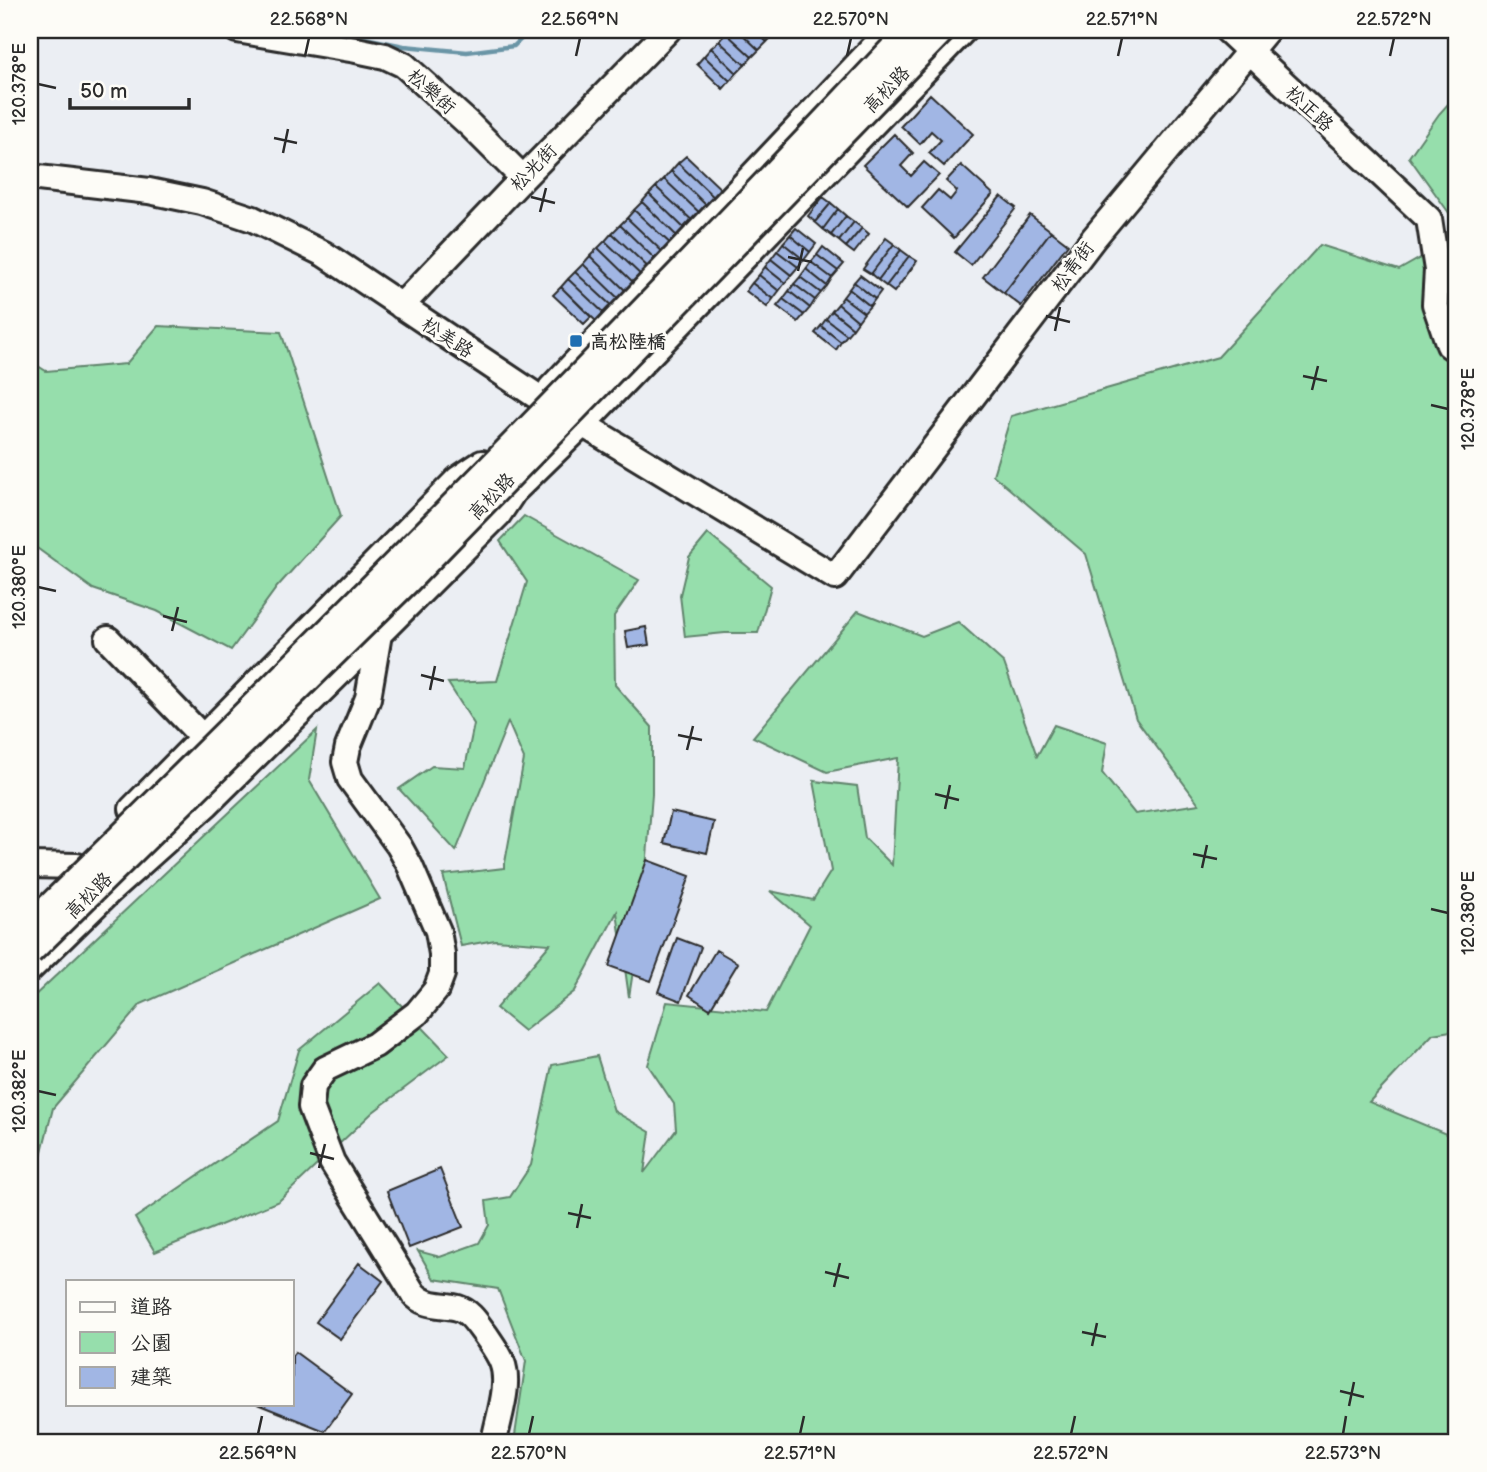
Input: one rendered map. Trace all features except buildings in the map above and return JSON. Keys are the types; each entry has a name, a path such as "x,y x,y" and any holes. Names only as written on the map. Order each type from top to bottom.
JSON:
{"street":[{"name":"松樂街","path":"237,30 356,50 404,65 523,178"},
{"name":"松光街","path":"401,306 668,30"},
{"name":"高松路","path":"30,913 201,736 458,479 476,469 890,30"},
{"name":"高松路","path":"30,952 367,594 746,204 910,30"},
{"name":"高松路","path":"30,925 187,785 408,581 943,30"},
{"name":"高松路","path":"30,969 237,774 498,515 508,497 584,423 964,30"},
{"name":"松正路","path":"1227,30 1429,219 1437,270 1435,304 1449,345 1457,350"},
{"name":"松青街","path":"835,578 1093,239 1267,30"},
{"name":"松美路","path":"30,177 149,191 202,202 253,219 324,254 541,399 835,578"},
{"path":"187,785 197,755 476,469"},
{"path":"187,785 220,778 508,497"},
{"path":"379,634 368,698 348,747 345,762 350,779 399,846 410,866 438,931 442,974 436,990 417,1013 375,1045 325,1069 313,1086 311,1107 332,1162 412,1293 418,1300 459,1309 472,1317 499,1355 504,1365 505,1381 494,1442"},
{"path":"108,639 237,774"},
{"path":"30,865 77,866 111,890"}],"green space":[{"path":"1457,94 1457,224 1409,157 1439,114"},
{"path":"1320,245 1399,270 1424,256 1426,316 1441,356 1457,369 1457,1030 1433,1034 1369,1102 1451,1136 1457,1145 1457,1442 514,1442 526,1361 498,1289 434,1279 418,1251 440,1257 479,1243 489,1225 486,1201 510,1197 531,1165 552,1065 597,1056 614,1111 650,1132 644,1173 676,1130 674,1104 648,1065 667,1002 766,1012 810,925 770,891 813,900 831,871 814,781 857,786 865,838 892,865 898,758 827,772 753,737 858,611 922,636 958,622 1004,663 1037,756 1054,725 1107,743 1102,773 1135,814 1199,804 1136,719 1086,554 993,475 1011,416 1218,357"},
{"path":"158,326 281,332 341,516 277,587 231,650 157,611 93,589 30,543 30,361 46,371 126,364"},
{"path":"524,516 639,580 614,616 615,685 652,727 652,794 643,907 629,997 617,912 575,991 524,1031 496,1008 550,944 495,940 461,946 443,875 504,868 524,759 508,722 456,851 399,789 432,766 465,768 474,724 448,683 497,681 527,582 500,541"},
{"path":"708,534 771,586 758,633 685,637 680,595 689,557"},
{"path":"317,730 309,780 380,899 141,1004 53,1108 30,1199 30,1000"},
{"path":"380,983 449,1055 373,1112 279,1201 155,1252 135,1218 278,1121 299,1050"}],"waterway":[{"path":"325,30 404,46 467,52 514,46 530,30"}],"place":[{"name":"高松陸橋","path":"576,341"}]}
